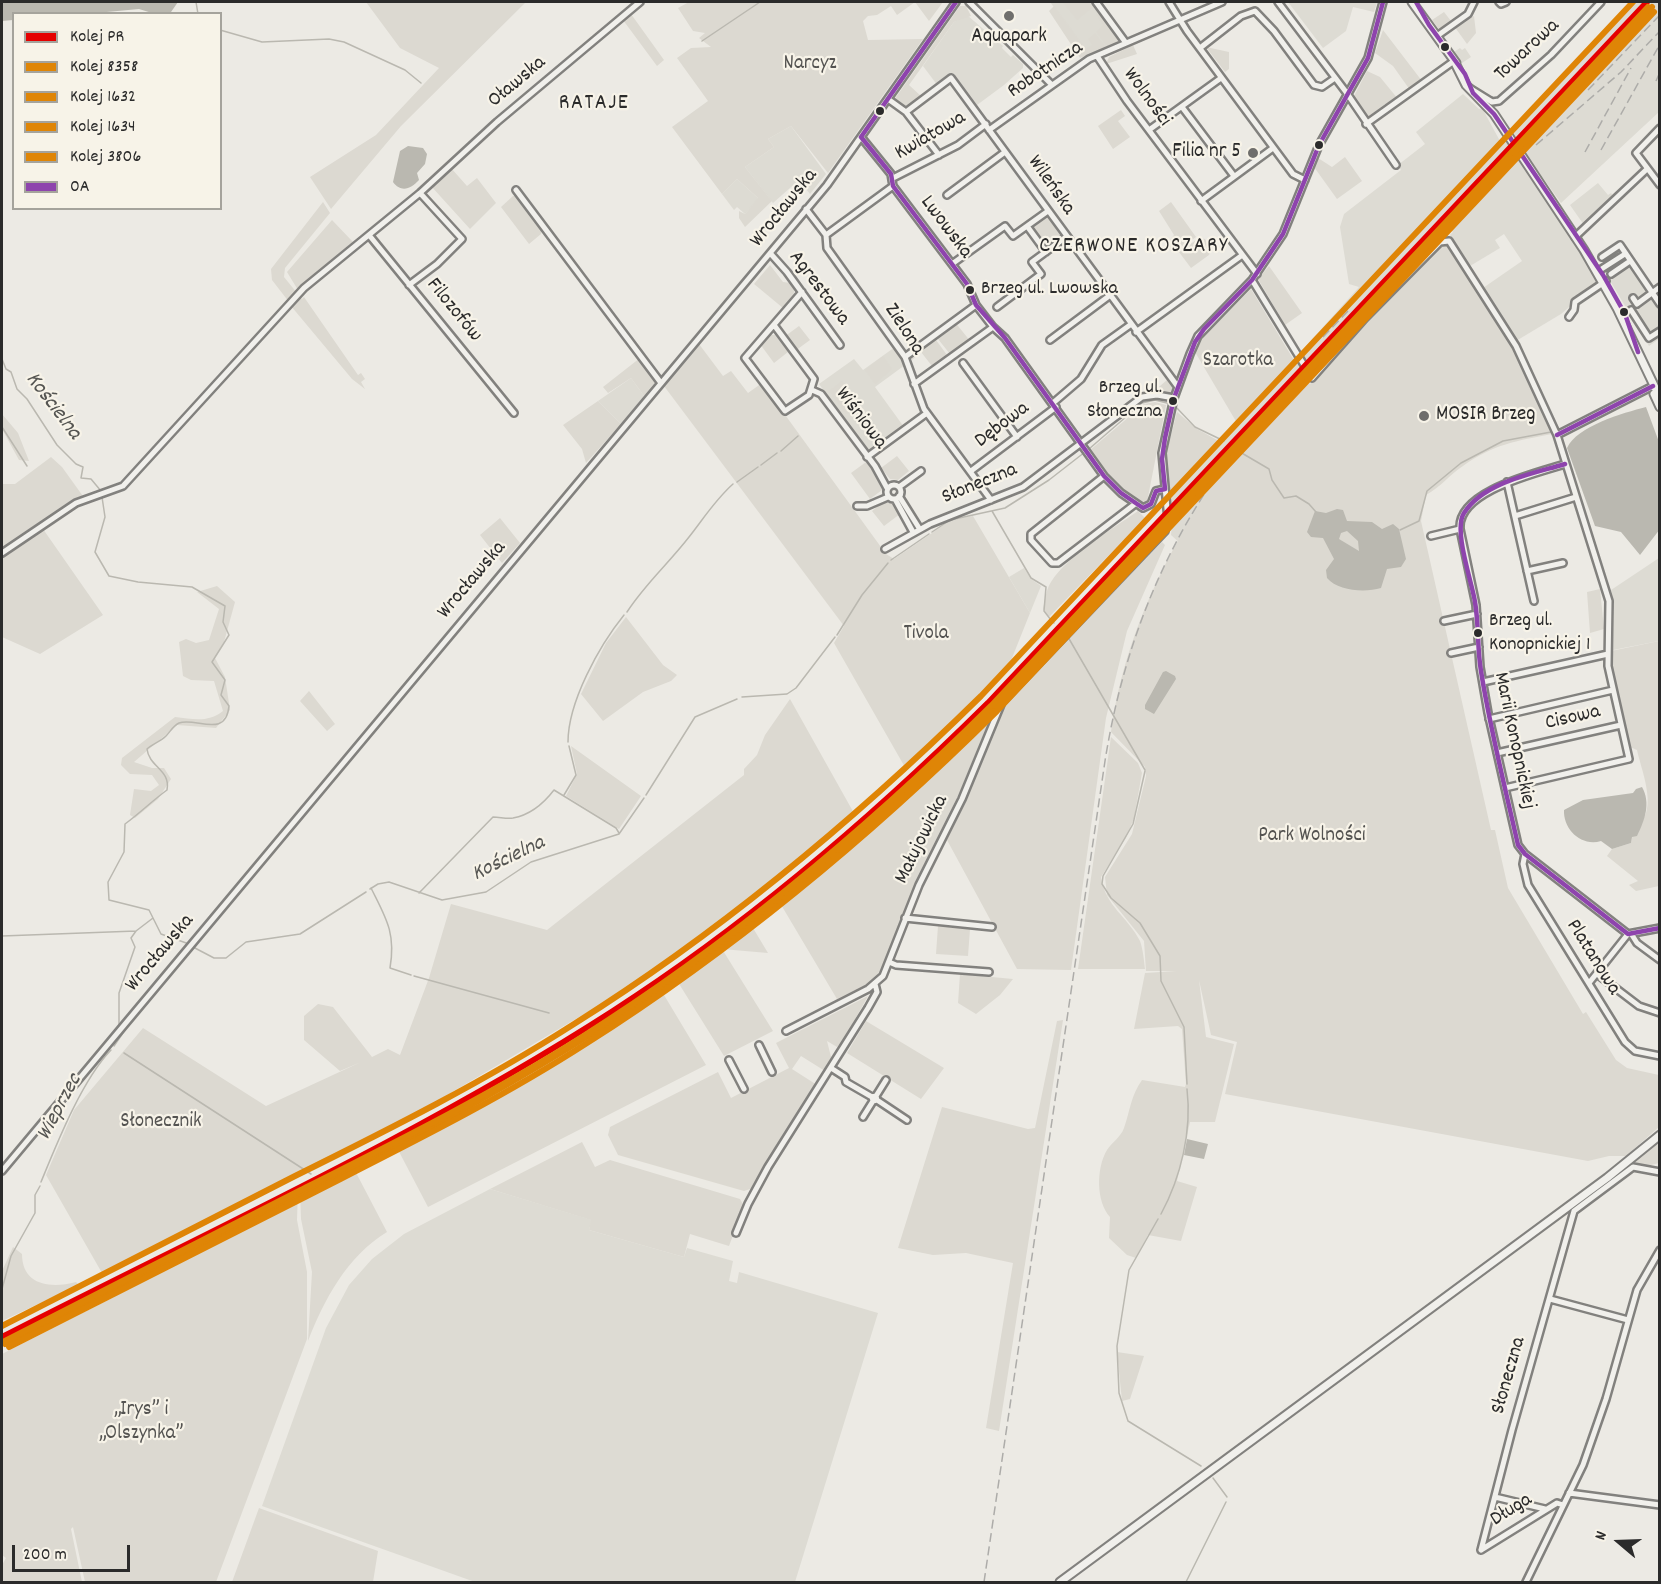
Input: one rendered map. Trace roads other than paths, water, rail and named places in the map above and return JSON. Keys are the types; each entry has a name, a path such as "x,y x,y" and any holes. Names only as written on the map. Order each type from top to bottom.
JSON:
{"main road":[{"path":"1414,2 1471,89 1494,114 1510,137 1625,314 1638,352 1659,398"},
{"path":"1584,250 1600,270 1605,282"},
{"path":"1653,386 1659,407"},
{"path":"1060,1582 1607,1178 1659,1135"}],"street":[{"name":"Oławska","path":"2,553 76,503 123,486 304,288 420,193 497,122 640,2"},
{"name":"Wrocławska","path":"2,1171 806,209 861,137 956,2"},
{"path":"969,2 1052,85"},
{"path":"1096,2 1126,43"},
{"path":"1169,2 1273,148 1293,174 1305,180"},
{"name":"Robotnicza","path":"987,127 1097,56 1222,2"},
{"path":"1278,2 1396,165"},
{"name":"Małujowicka","path":"736,1233 768,1167 878,990 876,984 889,962 905,918 968,785 998,707 1009,692 1163,534 1168,520 1162,453 1173,403 1198,336 1257,274 1283,234 1319,144 1368,58 1385,2"},
{"path":"1437,36 1468,14 1474,2"},
{"name":"Towarowa","path":"1471,89 1492,102 1499,101 1551,55 1601,2"},
{"path":"1200,48 1241,16 1250,11 1259,12 1314,85 1322,87 1335,78"},
{"name":"Wolności","path":"1097,56 1241,256 1257,274"},
{"path":"1366,124 1454,61"},
{"name":"Wileńska","path":"906,112 951,78 1178,387"},
{"path":"1149,130 1221,78"},
{"path":"888,99 906,112 939,155"},
{"path":"1182,107 1234,176"},
{"name":"Kwiatowa","path":"893,178 987,127"},
{"path":"1659,128 1636,153 1659,184"},
{"path":"861,137 893,178"},
{"path":"1201,201 1273,148"},
{"path":"947,195 1005,152"},
{"path":"1575,237 1647,169"},
{"name":"Lwowska","path":"893,178 893,186 967,284 976,305 1005,338 1104,476 1135,504"},
{"name":"Kwiatowa","path":"826,235 893,186"},
{"path":"516,190 661,383"},
{"name":"Filozofów","path":"420,193 462,239 437,264 409,285 514,412"},
{"name":"Zielona","path":"806,209 826,235 827,248 905,357 927,413 992,500"},
{"path":"952,264 1005,226 1013,236 1048,211"},
{"path":"1027,226 1046,252"},
{"path":"369,235 409,285"},
{"path":"985,316 1041,274 1032,262 1066,237"},
{"path":"1252,280 1312,378 1365,318 1443,240 1452,243 1516,346 1557,435 1609,601 1608,654 1613,690 1629,759 1505,788"},
{"path":"1602,257 1620,245 1659,304"},
{"name":"Agrestowa","path":"770,253 802,292 840,345"},
{"path":"1600,270 1625,254"},
{"path":"1136,332 1241,256"},
{"path":"1611,274 1630,261"},
{"path":"1569,317 1574,310 1575,302 1605,282"},
{"path":"1633,298 1637,303 1659,287"},
{"path":"774,325 813,380 812,390 785,411 745,358 802,292"},
{"path":"1050,340 1109,296"},
{"path":"905,357 976,305"},
{"path":"1631,310 1649,338 1659,331"},
{"name":"Dębowa","path":"971,471 1017,437 1054,405 1077,383 1102,345 1130,324"},
{"path":"914,384 960,359 993,327"},
{"path":"960,359 1017,437"},
{"path":"1557,435 1653,386"},
{"name":"Wiśniowa","path":"812,390 820,394 879,472 888,490"},
{"name":"Słoneczna","path":"885,549 916,530 1031,483 1085,448 1142,397 1157,395 1173,403"},
{"path":"867,457 927,413"},
{"path":"1431,536 1460,529 1460,519 1466,510 1507,482 1565,464"},
{"path":"856,506 864,507 873,503 888,490 899,487 921,471"},
{"path":"1104,476 1031,534 1031,540 1052,563 1058,563 1135,504 1146,508 1156,492 1165,489"},
{"path":"1507,482 1534,601"},
{"path":"897,498 899,487"},
{"path":"888,490 897,498 916,530"},
{"path":"1515,516 1576,497"},
{"name":"Marii Konopnickiej","path":"1460,529 1477,614 1489,719 1518,845 1525,854 1659,960"},
{"path":"1527,572 1563,563"},
{"path":"1444,621 1477,614"},
{"path":"1451,653 1479,647"},
{"path":"1483,682 1608,654"},
{"path":"1489,719 1613,690"},
{"name":"Cisowa","path":"1497,753 1621,725"},
{"name":"Platanowa","path":"1525,854 1523,864 1528,885 1627,1045 1635,1051 1659,1056"},
{"name":"Małujowicka","path":"905,918 992,927"},
{"path":"1589,983 1630,935 1659,928"},
{"path":"889,962 916,967 989,972"},
{"path":"1598,974 1639,1006 1659,1013"},
{"path":"786,1031 876,984"},
{"path":"759,1045 772,1072"},
{"path":"729,1060 744,1089"},
{"path":"831,1068 845,1077 846,1082 908,1120"},
{"path":"863,1118 886,1080"},
{"name":"Słoneczna","path":"1481,1550 1574,1211 1633,1167 1659,1172"},
{"path":"1526,1582 1569,1493 1597,1426 1641,1280 1659,1250"},
{"path":"1550,1299 1628,1320"},
{"path":"1569,1493 1659,1506"},
{"path":"1495,1497 1545,1509"},
{"name":"Długa","path":"1481,1550 1545,1509 1557,1503 1563,1505"}],"waterway":[{"path":"196,2 198,12"},
{"path":"702,41 760,2"},
{"path":"222,31 262,42 329,39 344,42 405,70 421,83"},
{"name":"Kościelna","path":"2,359 6,369 11,372 17,389 27,399 57,445 76,464 83,467 81,478 91,479 101,491"},
{"name":"Kościelna","path":"1089,449 1142,403 1155,400 1171,404"},
{"name":"Kościelna","path":"1175,406 1195,427 1224,441"},
{"path":"2,427 27,466"},
{"name":"Kościelna","path":"1400,530 1419,521 1427,491 1461,463 1503,441 1551,432"},
{"path":"781,451 798,436"},
{"name":"Kościelna","path":"932,532 950,520 1005,508 1049,480 1085,452"},
{"name":"Kościelna","path":"1240,452 1269,469 1272,480 1284,498 1296,496 1309,504 1316,512"},
{"path":"761,465 777,453"},
{"path":"737,482 758,467"},
{"path":"627,612 641,592 733,484"},
{"name":"Kościelna","path":"102,497 105,517 95,552 109,576 138,582 192,587 225,606 223,622 229,635 212,662 225,680 221,695 229,706 227,716 222,722 216,724 179,723 164,738 147,749 152,760 166,778 167,790 125,824 124,852 108,882 109,900 149,910 161,934 189,944"},
{"path":"992,511 1031,578 1046,587 1044,611 1051,620"},
{"name":"Kościelna","path":"891,560 929,534"},
{"name":"Kościelna","path":"837,635 862,595 888,563"},
{"path":"568,742 569,726 579,692 595,658 624,615"},
{"name":"Kościelna","path":"742,697 787,694 796,688 835,637"},
{"path":"1068,637 1145,770"},
{"name":"Kościelna","path":"646,795 695,717 737,699"},
{"path":"564,795 576,775 569,746"},
{"path":"1145,771 1133,824 1103,876 1102,884 1111,898 1140,923 1160,956 1161,981 1184,1027 1187,1084"},
{"path":"419,893 493,817 510,818 525,814 541,804 554,790 616,828 619,833"},
{"name":"Kościelna","path":"370,889 378,884 389,882 442,900 486,892 531,862 619,834 644,798"},
{"path":"371,888 391,935 390,968 411,975"},
{"name":"Kościelna","path":"193,947 214,958 226,958 246,942 300,934 366,892"},
{"name":"Wieprzec","path":"119,1025 119,993 135,947 131,938 136,931 153,918"},
{"path":"2,936 136,931"},
{"path":"414,976 549,1013"},
{"name":"Wieprzec","path":"114,1046 125,1030"},
{"name":"Wieprzec","path":"41,1182 80,1095 111,1050"},
{"path":"124,1053 311,1174"},
{"path":"1161,1214 1174,1185 1183,1153 1188,1121 1187,1089"},
{"name":"Wieprzec","path":"2,1289 11,1256 35,1213 35,1195 40,1186"},
{"path":"1158,1219 1129,1270 1117,1346 1119,1393 1128,1421 1201,1466"},
{"path":"1213,1478 1227,1497"},
{"path":"1186,1582 1226,1502"}],"railway":[{"path":"1544,98 1634,2"},
{"path":"1588,90 1660,15"},
{"path":"1536,145 1621,72 1660,31"},
{"path":"1601,150 1660,44"},
{"path":"1585,152 1631,68"},
{"path":"1656,81 1660,72"},
{"path":"1323,337 1350,309"},
{"path":"984,1582 1105,761 1123,677 1136,636 1168,558 1211,484 1264,415 1355,317"}],"rail line":[{"name":"1634","path":"2,1326 472,1085 629,988 735,912 786,871 885,786 981,696 1633,2"},
{"name":"PR","path":"2,1337 312,1182 465,1100 539,1057 664,977 762,905 809,867 900,787 988,703 1647,2"},
{"name":"1632","path":"5,1341 479,1098 582,1037 637,1001 744,924 796,883 895,797 991,706 1648,7"},
{"name":"8358","path":"5,1344 316,1188 469,1106 618,1017 669,983 767,911 860,833 993,708 1652,7"},
{"name":"3806","path":"9,1347 413,1142 518,1085 642,1007 696,969 801,888 901,802 997,711 1654,12"}],"place":[{"name":"Aquapark","path":"1009,16"},
{"name":"Filia nr 5","path":"1253,153"},
{"name":"Brzeg ul. Lwowska","path":"970,290"},
{"name":"Brzeg ul. Słoneczna","path":"1173,401"},
{"name":"MOSIR Brzeg","path":"1424,416"},
{"name":"Brzeg ul. Konopnickiej 1","path":"1478,633"}],"district":[{"name":"RATAJE","path":"594,105"},
{"name":"CZERWONE KOSZARY","path":"1134,248"}],"park label":[{"name":"Narcyz","path":"810,65"},
{"name":"Szarotka","path":"1238,362"},
{"name":"Tivola","path":"926,635"},
{"name":"Park Wolności","path":"1312,837"},
{"name":"Słonecznik","path":"161,1123"},
{"name":"„Irys” i „Olszynka”","path":"141,1423"}]}
